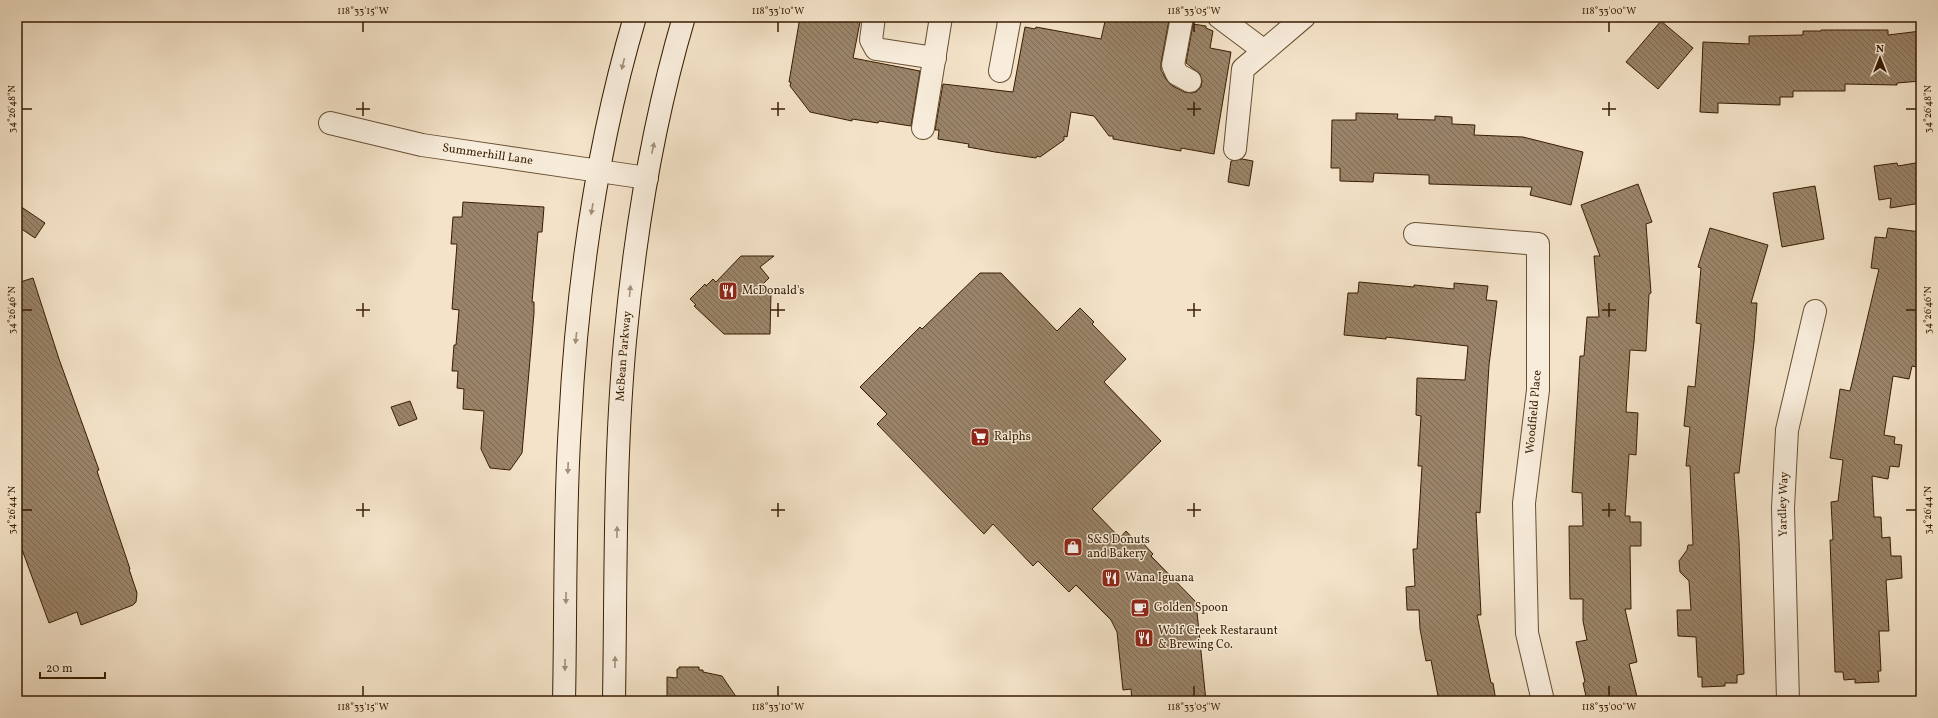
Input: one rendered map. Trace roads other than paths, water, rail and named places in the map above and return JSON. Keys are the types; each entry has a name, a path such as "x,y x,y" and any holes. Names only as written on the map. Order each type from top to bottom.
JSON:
{"street":[{"path":"564,701 567,490 573,368 582,284 599,171 614,98 635,17"},
{"name":"McBean Parkway","path":"614,701 620,412 632,270 647,178 666,88 684,17"},
{"path":"874,17 870,40 876,50 935,58"},
{"path":"923,128 941,17"},
{"path":"1000,72 1010,17"},
{"path":"1182,17 1173,65 1177,74 1190,80"},
{"path":"1219,17 1263,50"},
{"path":"1235,150 1243,69 1263,50 1304,17"},
{"name":"Summerhill Lane","path":"330,123 422,146 647,178"},
{"name":"Woodfield Place","path":"1415,234 1538,244 1538,390 1524,503 1527,633 1543,701"},
{"name":"Yardley Way","path":"1788,701 1783,508 1787,430 1815,311"}],"place":[{"name":"McDonald's","path":"728,291"},
{"name":"Ralphs","path":"980,437"},
{"name":"S&S Donuts and Bakery","path":"1073,547"},
{"name":"Wana Iguana","path":"1111,578"},
{"name":"Golden Spoon","path":"1140,608"},
{"name":"Wolf Creek Restaraunt & Brewing Co.","path":"1144,638"}]}
